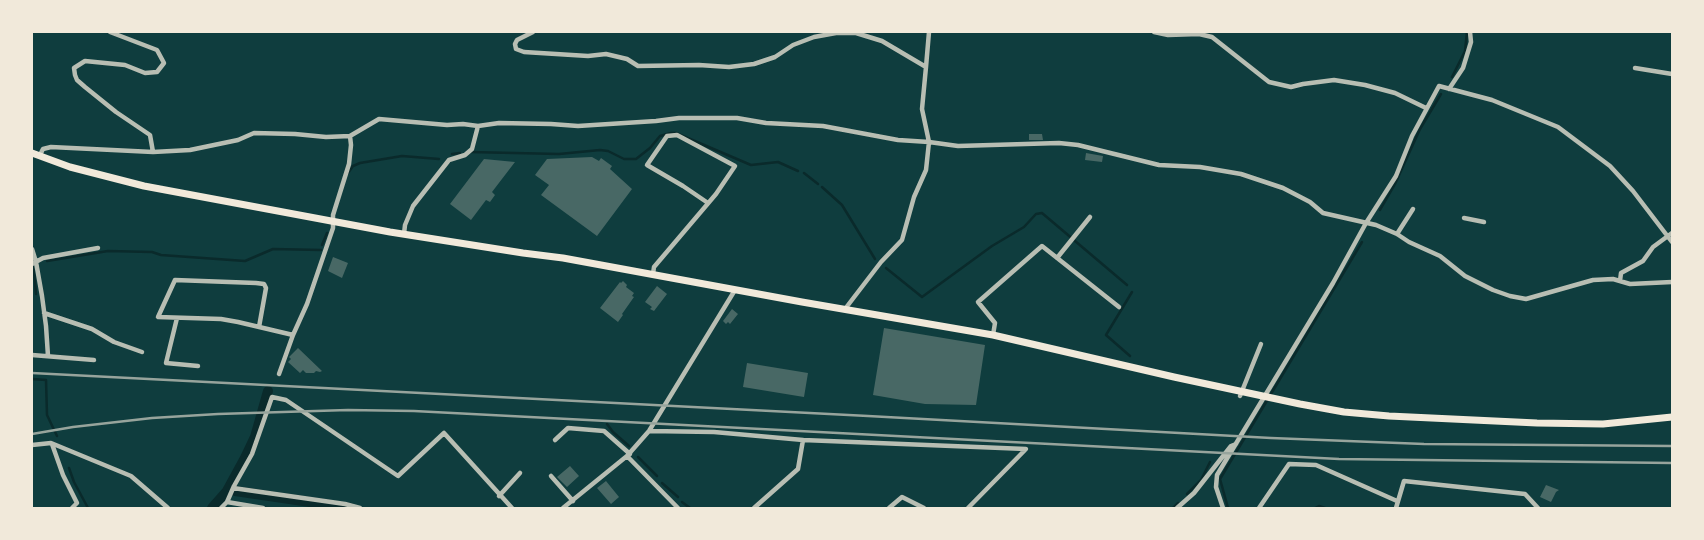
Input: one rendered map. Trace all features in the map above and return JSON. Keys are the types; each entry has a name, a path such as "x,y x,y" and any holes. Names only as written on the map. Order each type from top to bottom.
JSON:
{"highway":[{"path":"35,154 70,167 144,186 404,234 563,258 993,335 1241,394 1344,412 1536,423 1603,424 1672,417"}],"street":[{"path":"110,32 157,50 164,63 158,72 145,73 125,65 85,61 74,68 75,75 116,113 150,135 153,152"},
{"path":"533,32 517,40 516,50 588,57 606,54 627,59 638,66 729,67 754,64 775,57 793,44 814,37 856,33 882,41 926,67"},
{"path":"845,309 881,262 902,240 914,197 926,170 929,142 922,108 929,32"},
{"path":"1154,32 1212,37 1269,82 1291,87 1334,80 1365,85 1395,93 1426,108"},
{"path":"1449,89 1462,68 1471,42 1470,32"},
{"path":"1635,68 1672,74"},
{"path":"1223,509 1216,487 1217,475 1396,176 1412,136 1439,86 1492,100 1558,127 1610,166 1670,235 1672,242"},
{"path":"35,154 51,147 153,152 190,150 237,140 254,133 350,136 379,120 478,126 499,123 578,126 680,118 737,118 766,123 823,126 898,140 958,146 1059,143 1078,145 1159,165 1200,167 1241,174 1283,188 1310,202 1323,213 1366,223 1397,234 1440,256 1465,276 1510,296 1526,299 1593,280 1614,279 1630,284 1672,282"},
{"path":"404,234 413,206 449,160 466,155 471,149 478,126"},
{"path":"653,274 654,267 716,194 735,166 677,135 667,136 647,165 708,203"},
{"path":"279,374 333,228 333,215 349,164 350,136"},
{"path":"1397,234 1413,209"},
{"path":"1057,258 1090,218"},
{"path":"1464,218 1484,222"},
{"path":"1620,281 1621,273 1643,261 1653,247 1670,235"},
{"path":"993,335 995,323 978,302 1042,246 1119,307"},
{"path":"34,263 43,258 98,248"},
{"path":"32,249 44,313 48,355"},
{"path":"259,327 266,288 264,284 256,283 175,280 159,317 221,319 293,335"},
{"path":"563,509 628,455 649,432 735,290"},
{"path":"44,313 92,329 114,342 142,352"},
{"path":"177,318 166,363 198,366"},
{"path":"1241,394 1261,344"},
{"path":"32,355 94,360"},
{"path":"220,509 227,502 252,454 272,397 286,400 398,476 444,433 512,509"},
{"path":"555,440 568,428 604,431 678,509"},
{"path":"649,432 714,432 803,440 1026,449 968,509"},
{"path":"754,509 798,469 803,440"},
{"path":"51,443 77,503 72,509"},
{"path":"32,445 51,443 131,476 167,509"},
{"path":"1177,509 1194,493 1231,446 1237,443"},
{"path":"1259,509 1289,464 1317,465 1397,501"},
{"path":"499,496 520,473"},
{"path":"551,476 573,501"},
{"path":"1396,509 1404,481 1525,494 1538,509"},
{"path":"233,488 345,504 360,509"},
{"path":"889,509 902,497 924,509"},
{"path":"227,502 263,509"}],"building":[{"path":"1029,134 1042,134 1043,140 1029,140"},
{"path":"1086,153 1103,156 1102,162 1085,160"},
{"path":"592,157 599,161 601,158 612,166 610,169 632,189 597,236 541,195 549,185 535,175 547,159"},
{"path":"484,159 515,162 492,192 495,195 490,202 486,200 471,220 450,204"},
{"path":"333,257 348,263 342,278 328,271"},
{"path":"623,281 634,293 634,297 618,322 600,308"},
{"path":"657,286 667,294 654,311 645,302"},
{"path":"732,309 738,314 730,324 726,324 723,321"},
{"path":"884,328 985,345 976,405 925,404 873,395"},
{"path":"298,348 322,371 306,373 303,370 300,373 288,362"},
{"path":"747,363 808,373 804,397 743,387"},
{"path":"570,466 579,476 567,487 557,477"},
{"path":"606,481 619,497 611,504 597,488"},
{"path":"1546,485 1559,490 1551,502 1540,497"}],"waterway":[{"path":"1452,77 1465,51 1467,32"},
{"path":"1380,210 1420,129 1441,94"},
{"path":"470,152 559,154 600,150 624,159 636,159 660,136 676,133 751,165 778,162 798,171"},
{"path":"452,154 460,153"},
{"path":"348,173 353,166 360,163 402,156 439,159"},
{"path":"804,173 818,184"},
{"path":"822,187 842,205 875,259"},
{"path":"886,268 922,297 992,246 1024,227 1036,214 1042,213 1127,285"},
{"path":"322,245 327,233"},
{"path":"1228,508 1220,479 1362,242"},
{"path":"47,261 108,251 152,252 161,255 245,261 273,249 321,250"},
{"path":"32,265 36,294"},
{"path":"1130,356 1106,335 1132,292"},
{"path":"32,379 46,380 47,415 57,436"},
{"path":"212,508 227,491 245,458 255,437 268,391"},
{"path":"607,424 629,446"},
{"path":"638,457 657,476"},
{"path":"1187,494 1201,480 1210,462"},
{"path":"69,468 88,508"},
{"path":"662,483 678,497"},
{"path":"235,491 351,508"},
{"path":"682,502 690,508"},
{"path":"1173,508 1178,503"},
{"path":"1315,508 1325,508"}],"railway":[{"path":"32,373 1271,438 1424,444 1672,446"},
{"path":"32,434 152,418 218,414 414,411 1339,459 1672,463"}]}
